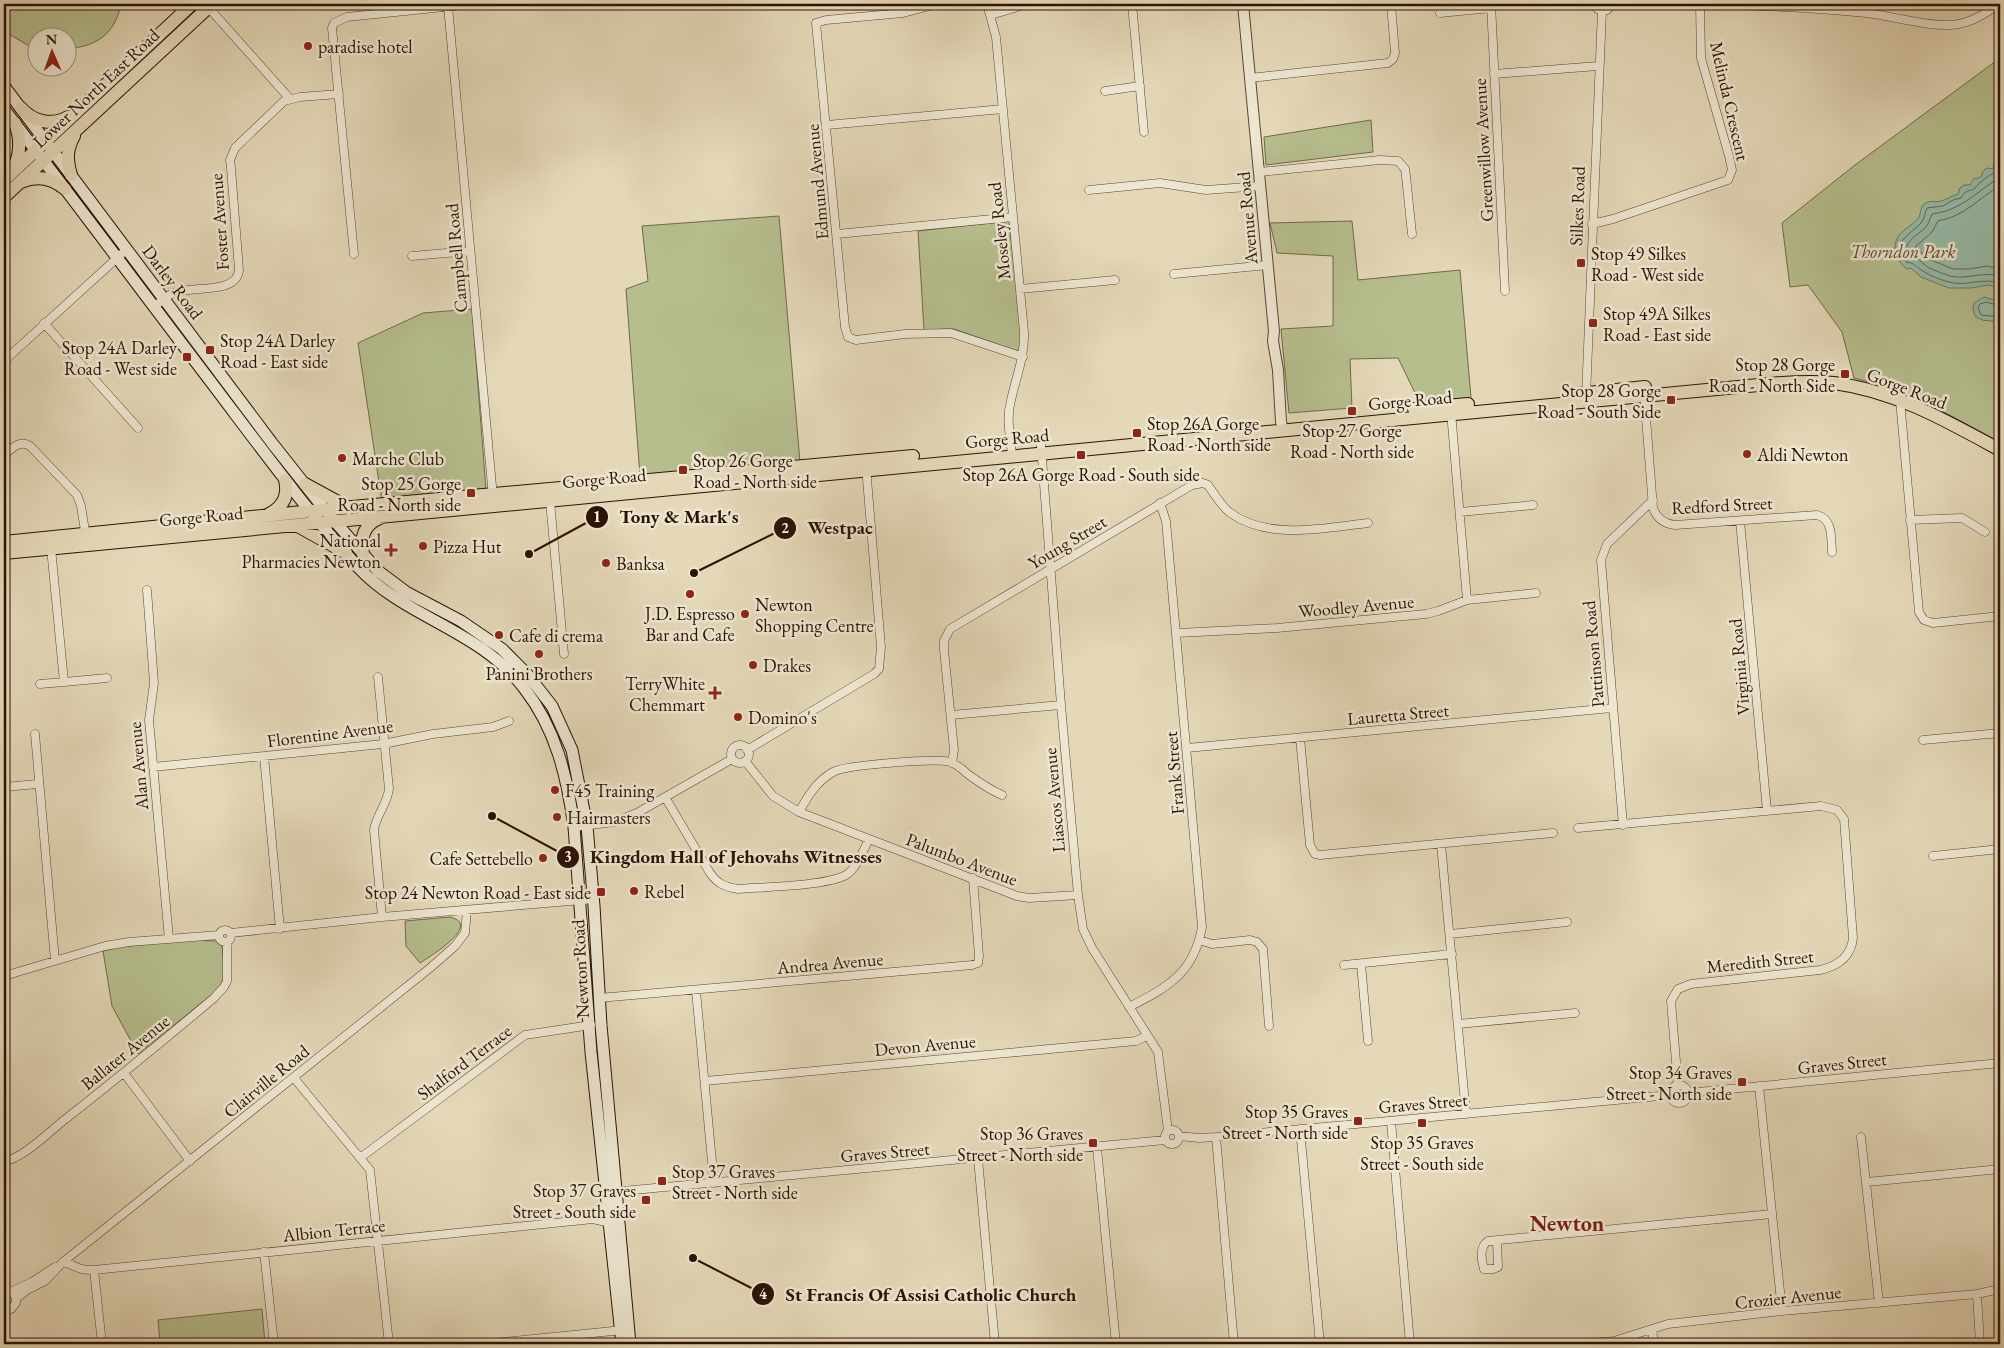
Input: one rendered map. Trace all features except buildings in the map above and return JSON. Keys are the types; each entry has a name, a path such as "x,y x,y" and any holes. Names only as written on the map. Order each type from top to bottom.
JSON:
{"main road":[{"name":"Lower North East Road","path":"4,197 11,179 36,150 192,4"},
{"name":"Lower North East Road","path":"11,179 43,161 210,5"},
{"name":"Darley Road","path":"4,86 164,299 335,521"},
{"path":"20,108 32,118 46,122 58,121 74,113"},
{"name":"Darley Road","path":"4,109 285,480 320,522"},
{"path":"14,123 20,149 11,179 42,178 57,183 65,189"},
{"path":"71,175 68,163 68,147 77,130"},
{"name":"Gorge Road","path":"550,496 624,483 705,475 865,465 1012,452 1586,397 1802,374 1854,378 1896,389 2000,442"},
{"name":"Gorge Road","path":"1644,391 1807,382 1860,387 1900,400 1928,412 2000,450"},
{"name":"Gorge Road","path":"4,553 52,548 87,538 311,511 550,496 637,493 865,465"},
{"path":"697,487 705,475"},
{"path":"264,516 275,511 282,504 287,492 285,480"},
{"path":"624,483 637,493"},
{"path":"305,484 349,508"},
{"name":"Gorge Road","path":"4,542 294,525 385,517 493,501"},
{"path":"363,554 362,541 365,530 374,521 385,517"},
{"name":"Newton Road","path":"335,521 363,554 389,580 406,592 461,620 502,649 527,674 552,706 572,750 587,826 600,998 595,1025"},
{"name":"Newton Road","path":"320,522 346,553 382,590 473,643 505,667 522,685 539,710 555,742 569,792 574,827 579,901 595,1025 625,1330 622,1344"},
{"path":"294,525 346,553"},
{"name":"Newton Road","path":"612,1192 610,1223 625,1330 630,1344"}],"street":[{"path":"354,254 332,28 334,23 347,16 407,7 473,4"},
{"name":"Edmund Avenue","path":"937,4 903,13 826,20 816,23 845,327 848,337 856,340 905,334 951,333 1023,356"},
{"name":"Moseley Road","path":"987,4 996,38 1024,332 1023,356 1008,417 1012,452"},
{"path":"991,15 1027,4"},
{"path":"1132,4 1144,132"},
{"name":"Avenue Road","path":"1243,4 1268,265 1273,347 1278,370 1282,426"},
{"path":"1250,78 1388,63 1393,59 1395,53 1391,4"},
{"path":"1593,4 1596,9 1602,11 1607,10 1612,4"},
{"path":"1646,4 1755,5 1858,12 1951,25 1978,17 1999,4"},
{"path":"210,5 290,98 338,94"},
{"name":"Melinda Crescent","path":"1592,224 1613,219 1728,180 1732,170 1730,156 1700,58 1700,5"},
{"name":"Campbell Road","path":"448,6 493,501"},
{"name":"Greenwillow Avenue","path":"1440,13 1491,6 1505,291"},
{"name":"Silkes Road","path":"1586,397 1598,66 1602,11"},
{"path":"1494,74 1598,66"},
{"path":"1105,91 1140,86"},
{"name":"Foster Avenue","path":"154,307 164,299 184,290 228,285 239,276 230,160 232,154 246,136 284,101 290,98"},
{"path":"827,125 1003,109"},
{"path":"1259,172 1380,160 1398,161 1405,169 1412,234"},
{"path":"1088,190 1160,184 1206,190 1261,186"},
{"path":"837,234 1012,217"},
{"path":"4,361 127,249"},
{"path":"412,256 470,251"},
{"path":"1174,274 1268,265"},
{"path":"1020,289 1115,280"},
{"path":"44,323 138,428"},
{"name":"Redford Street","path":"1644,391 1652,500 1656,515 1667,524 1675,525 1803,515 1823,516 1828,521 1832,552"},
{"path":"1900,400 1919,612 1924,620 1933,622 2000,616"},
{"path":"1451,410 1467,600"},
{"path":"4,455 18,444 26,443 30,446 77,495 87,538"},
{"name":"Liascos Avenue","path":"1041,449 1052,569 1061,705 1078,895 1083,929 1086,939 1158,1052 1168,1131"},
{"path":"747,750 874,674 879,669 881,648 865,465"},
{"name":"Young Street","path":"951,715 944,650 946,635 954,625 1192,485 1203,483 1208,485 1228,511 1240,519 1263,527 1295,530 1368,523"},
{"path":"550,496 564,654"},
{"name":"Pattinson Road","path":"1623,825 1601,560 1606,544 1652,500"},
{"name":"Frank Street","path":"1129,1007 1175,980 1189,964 1202,927 1177,633 1166,522 1160,503"},
{"path":"1460,512 1533,505"},
{"path":"1910,520 1962,518 1985,532"},
{"name":"Virginia Road","path":"1740,520 1767,810"},
{"path":"52,548 64,682"},
{"name":"Alan Avenue","path":"147,590 154,683 149,720 169,939"},
{"name":"Woodley Avenue","path":"1177,633 1277,628 1426,614 1438,612 1467,600 1536,593"},
{"path":"378,677 388,796 375,822 374,830 382,917"},
{"path":"40,684 107,678"},
{"path":"952,763 954,750 951,715 1061,705"},
{"name":"Lauretta Street","path":"1186,748 1612,708"},
{"name":"Florentine Avenue","path":"153,767 384,744 433,734 493,727 509,721"},
{"path":"1923,740 2000,733"},
{"path":"34,734 56,961"},
{"path":"1300,738 1310,846 1315,854 1441,844 1553,832"},
{"path":"736,746 742,746 747,750 748,757 745,761 740,763 732,759 731,751 736,746"},
{"path":"264,756 280,929"},
{"path":"574,827 624,818 732,759"},
{"path":"799,812 814,787 835,771 854,767 935,760 952,763 987,788 1002,795"},
{"name":"Palumbo Avenue","path":"745,761 773,796 799,812 1017,896 1029,898 1078,895"},
{"path":"4,787 38,784"},
{"path":"665,797 710,873 717,882 725,887 738,889 832,880 847,875 869,839"},
{"name":"Meredith Street","path":"1678,1086 1671,1001 1678,990 1691,984 1820,970 1836,965 1848,954 1852,946 1845,828 1841,815 1832,808 1821,806 1767,810"},
{"path":"1578,828 1767,810"},
{"path":"1441,844 1466,1114"},
{"path":"1933,856 2000,849"},
{"name":"Andrea Avenue","path":"600,998 696,991 978,963 980,956 973,878"},
{"path":"4,976 105,946 129,942 219,935 224,930 231,933 280,929 382,917 594,899"},
{"name":"Clairville Road","path":"7,1293 32,1282 63,1262 294,1078 455,946 466,933 467,910"},
{"path":"1450,934 1567,922"},
{"path":"219,935 222,941 227,942 231,939 231,933"},
{"path":"1199,940 1212,944 1250,940 1257,942 1263,948 1269,1026"},
{"name":"Ballater Avenue","path":"4,1161 13,1160 124,1073 214,998 224,987 227,975 227,942"},
{"path":"1344,965 1452,954"},
{"path":"1361,964 1368,1041"},
{"path":"696,991 714,1183"},
{"path":"1458,1024 1575,1013"},
{"name":"Shalford Terrace","path":"360,1158 525,1035 595,1025"},
{"name":"Devon Avenue","path":"705,1081 1136,1041 1147,1036"},
{"name":"Graves Street","path":"1688,1093 2000,1063"},
{"path":"124,1073 190,1161"},
{"path":"294,1078 370,1170 388,1344"},
{"path":"1678,1086 1684,1087 1688,1093 1686,1100 1681,1103 1673,1100 1670,1095 1673,1088 1678,1086"},
{"path":"1759,1086 1782,1312"},
{"name":"Graves Street","path":"1179,1136 1216,1137 1670,1095"},
{"path":"1391,1121 1410,1344"},
{"path":"1300,1129 1320,1344"},
{"path":"1174,1130 1179,1136 1175,1144 1169,1144 1165,1140 1165,1134 1168,1131 1174,1130"},
{"path":"1861,1136 1879,1303"},
{"path":"1216,1137 1234,1344"},
{"name":"Graves Street","path":"612,1192 1097,1148 1165,1140"},
{"path":"1097,1148 1116,1344"},
{"path":"978,1159 995,1344"},
{"path":"1867,1182 2000,1169"},
{"path":"1496,1241 1772,1214"},
{"name":"Albion Terrace","path":"63,1262 72,1264 80,1270 94,1270 593,1219 610,1223"},
{"path":"264,1252 274,1344"},
{"name":"Clairville Road","path":"4,1309 14,1308 16,1299 27,1290 45,1281 63,1262"},
{"path":"94,1270 102,1344"},
{"name":"Crozier Avenue","path":"1580,1344 1614,1341 1668,1324 1977,1294 2000,1289"},
{"path":"7,1293 16,1299"},
{"path":"1977,1294 1980,1344"},
{"path":"1652,1329 1654,1344"},
{"path":"484,1344 625,1330"}],"green space":[{"path":"4,4 121,4 114,23 103,37 88,45 78,47 78,28 28,28 28,45 7,33 4,27"},
{"name":"Thorndon Park","path":"2000,58 2000,442 1923,401 1896,389 1854,378 1842,332 1808,285 1790,287 1782,223 1855,165"},
{"path":"1371,120 1373,152 1266,165 1264,137"},
{"path":"779,216 800,462 640,476 626,289 648,281 642,226"},
{"path":"1009,221 1021,327 1020,352 954,329 924,330 918,231"},
{"path":"1352,221 1358,280 1460,270 1471,398 1419,401 1398,358 1350,359 1352,408 1289,413 1281,329 1333,326 1333,256 1277,253 1270,223"},
{"path":"472,309 486,490 382,502 358,343 423,313"},
{"path":"450,917 459,921 460,927 457,933 451,941 420,963 406,946 405,921"},
{"path":"191,940 216,941 222,945 225,974 220,988 138,1054 112,1006 103,951 119,947"},
{"path":"262,1309 265,1344 160,1344 158,1320"}],"water":[{"path":"1999,160 2000,288 1988,285 1971,288 1949,288 1921,277 1911,268 1907,269 1903,266 1896,254 1895,244 1899,235 1920,216 1921,208 1924,204 1941,201 1958,194 1960,188 1964,185 1970,185 1974,178 1981,177 1983,171 1987,168 1993,169 1994,163"},
{"path":"1984,297 2000,302 2000,322 1982,320 1975,316 1974,303"}],"place":[{"name":"paradise hotel","path":"308,46"},
{"name":"Stop 49 Silkes Road - West side","path":"1581,263"},
{"name":"Stop 49A Silkes Road - East side","path":"1593,323"},
{"name":"Stop 24A Darley Road - East side","path":"210,350"},
{"name":"Stop 24A Darley Road - West side","path":"187,357"},
{"name":"Stop 28 Gorge Road - North Side","path":"1845,374"},
{"name":"Stop 28 Gorge Road - South Side","path":"1671,400"},
{"name":"Stop 27 Gorge Road - North side","path":"1352,411"},
{"name":"Stop 26A Gorge Road - North side","path":"1137,433"},
{"name":"Aldi Newton","path":"1747,454"},
{"name":"Stop 26A Gorge Road - South side","path":"1081,455"},
{"name":"Marche Club","path":"342,458"},
{"name":"Stop 26 Gorge Road - North side","path":"683,470"},
{"name":"Stop 25 Gorge Road - North side","path":"471,493"},
{"name":"Pizza Hut","path":"423,546"},
{"name":"National Pharmacies Newton","path":"391,550"},
{"name":"Tony & Mark's","path":"529,554"},
{"name":"Banksa","path":"606,563"},
{"name":"Westpac","path":"694,573"},
{"name":"J.D. Espresso Bar and Cafe","path":"690,594"},
{"name":"Newton Shopping Centre","path":"745,614"},
{"name":"Cafe di crema","path":"499,635"},
{"name":"Panini Brothers","path":"539,654"},
{"name":"Drakes","path":"753,665"},
{"name":"TerryWhite Chemmart","path":"715,693"},
{"name":"Domino's","path":"738,717"},
{"name":"F45 Training","path":"555,790"},
{"name":"Kingdom Hall of Jehovahs Witnesses","path":"492,816"},
{"name":"Hairmasters","path":"557,817"},
{"name":"Cafe Settebello","path":"543,858"},
{"name":"Rebel","path":"634,891"},
{"name":"Stop 24 Newton Road - East side","path":"601,892"},
{"name":"Stop 34 Graves Street - North side","path":"1742,1082"},
{"name":"Stop 35 Graves Street - North side","path":"1358,1121"},
{"name":"Stop 35 Graves Street - South side","path":"1422,1123"},
{"name":"Stop 36 Graves Street - North side","path":"1093,1143"},
{"name":"Stop 37 Graves Street - North side","path":"662,1181"},
{"name":"Stop 37 Graves Street - South side","path":"646,1200"},
{"name":"St Francis Of Assisi Catholic Church","path":"693,1258"}],"district":[{"name":"Newton","path":"1567,1223"}]}
